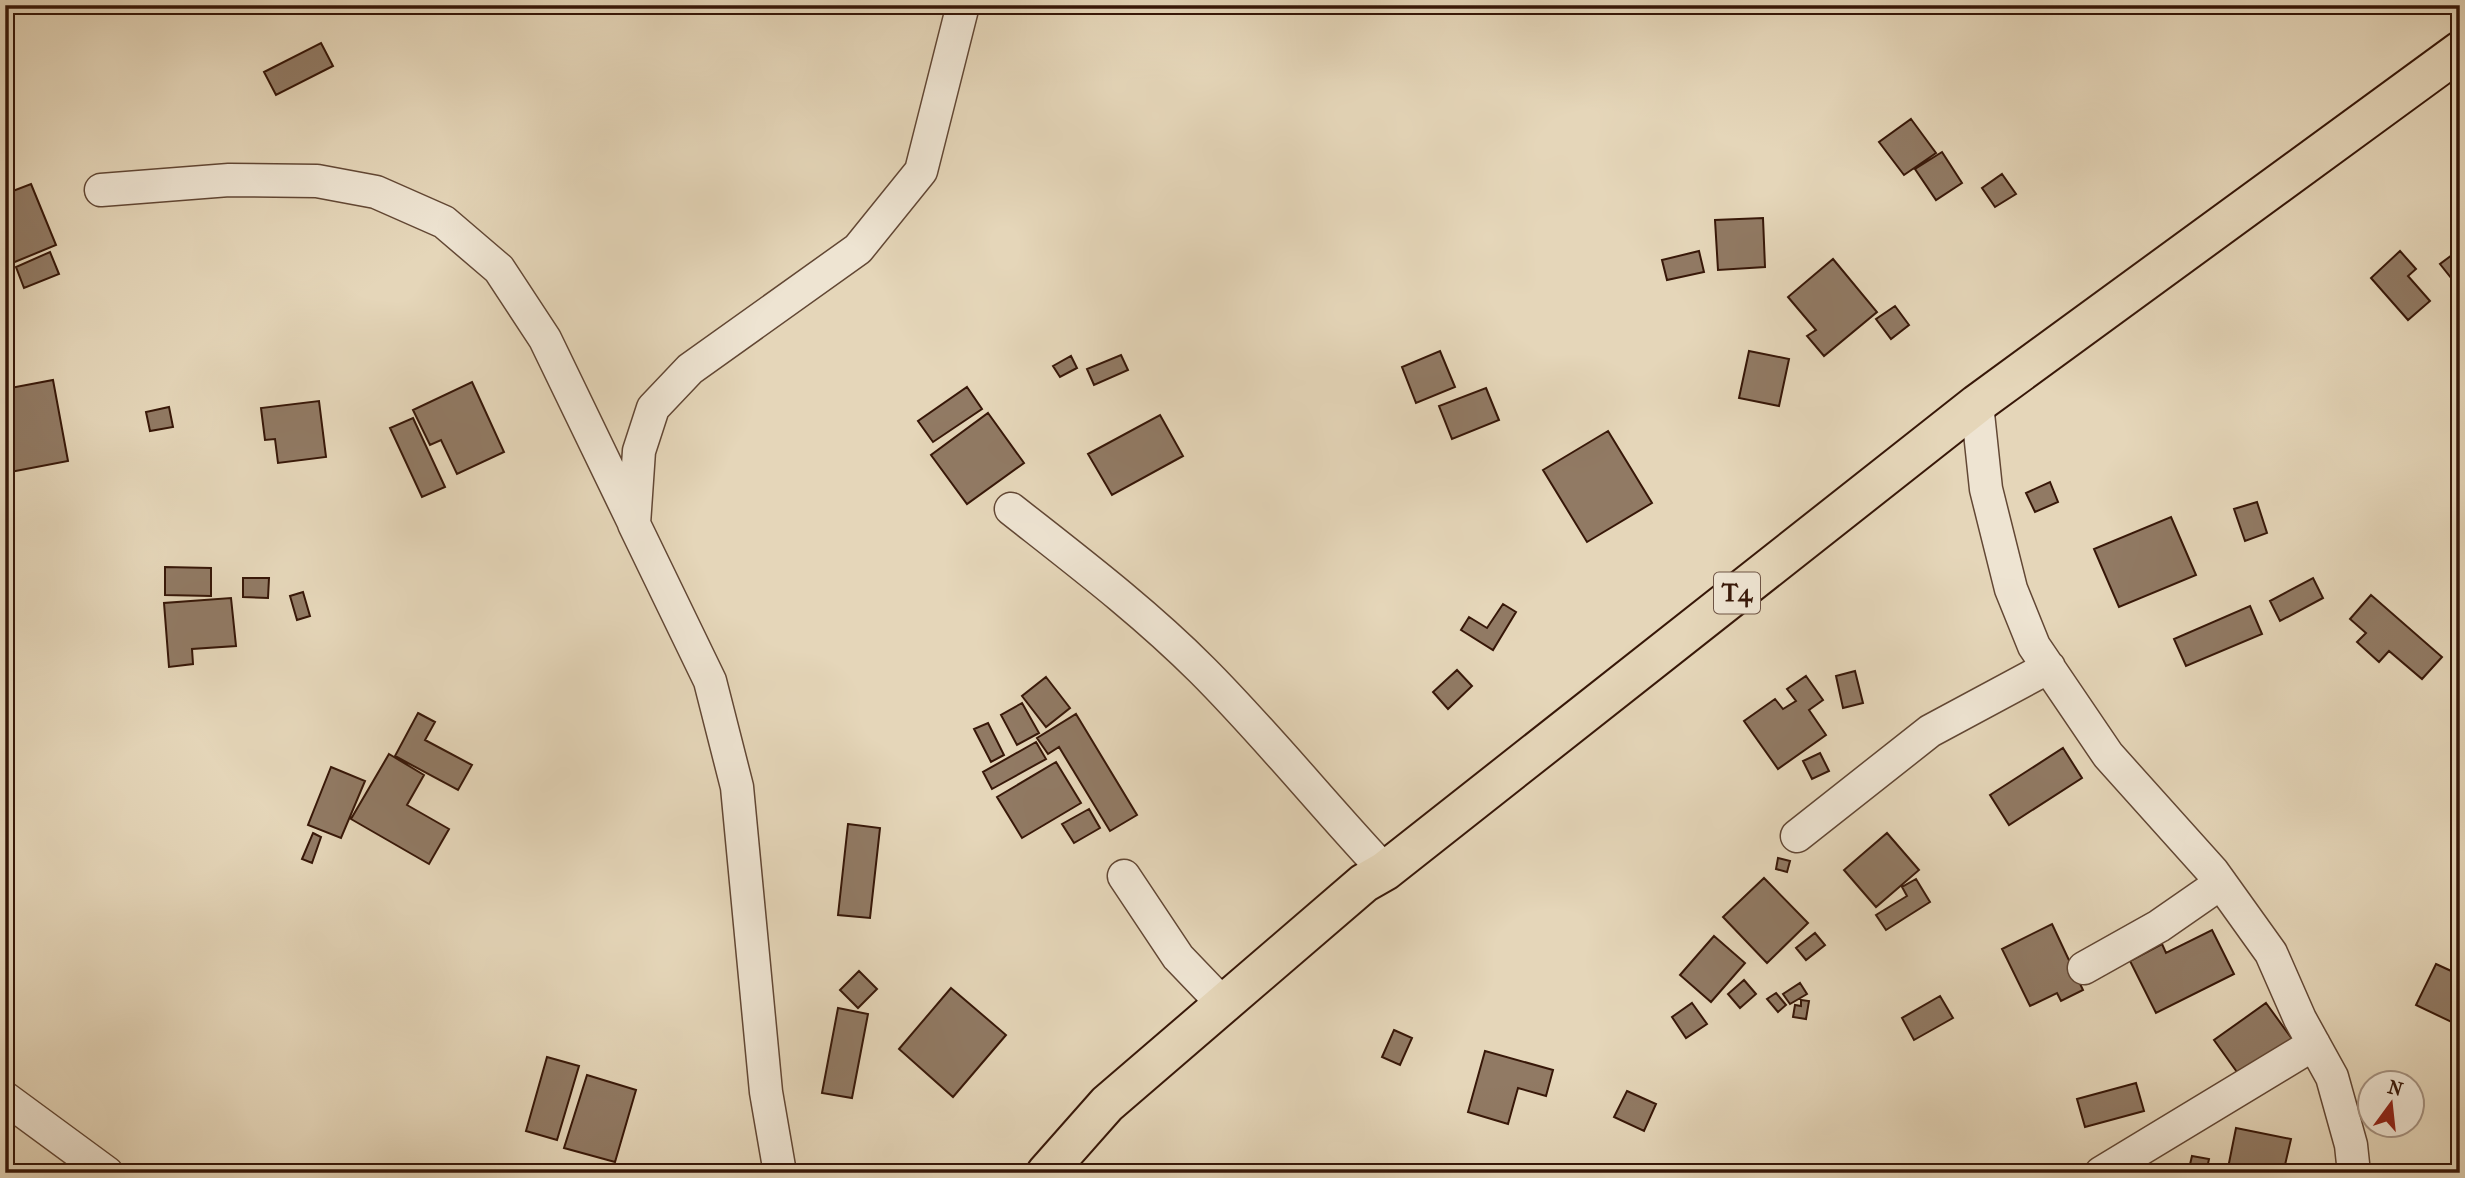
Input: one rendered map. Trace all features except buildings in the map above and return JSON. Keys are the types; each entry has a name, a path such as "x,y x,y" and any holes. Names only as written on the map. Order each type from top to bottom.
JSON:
{"highway":[{"name":"T4","path":"1046,1173 1107,1104 1225,1006 1364,883 1385,871 1977,404 2460,51"}],"street":[{"path":"634,524 639,451 653,408 690,369 858,249 921,171 963,5"},
{"path":"101,190 229,180 317,181 376,192 444,222 499,269 545,338 710,681 737,787 766,1092 780,1173"},
{"path":"1977,404 1986,489 2011,589 2034,646 2108,755 2221,883 2271,953 2300,1019 2332,1076 2351,1144 2354,1173"},
{"path":"1011,509 1122,594 1205,672 1385,871"},
{"path":"1797,836 1930,731 2049,667"},
{"path":"1124,876 1171,949 1225,1006"},
{"path":"2084,968 2159,926 2221,883"},
{"path":"2101,1173 2314,1044"},
{"path":"5,1098 107,1173"}]}
